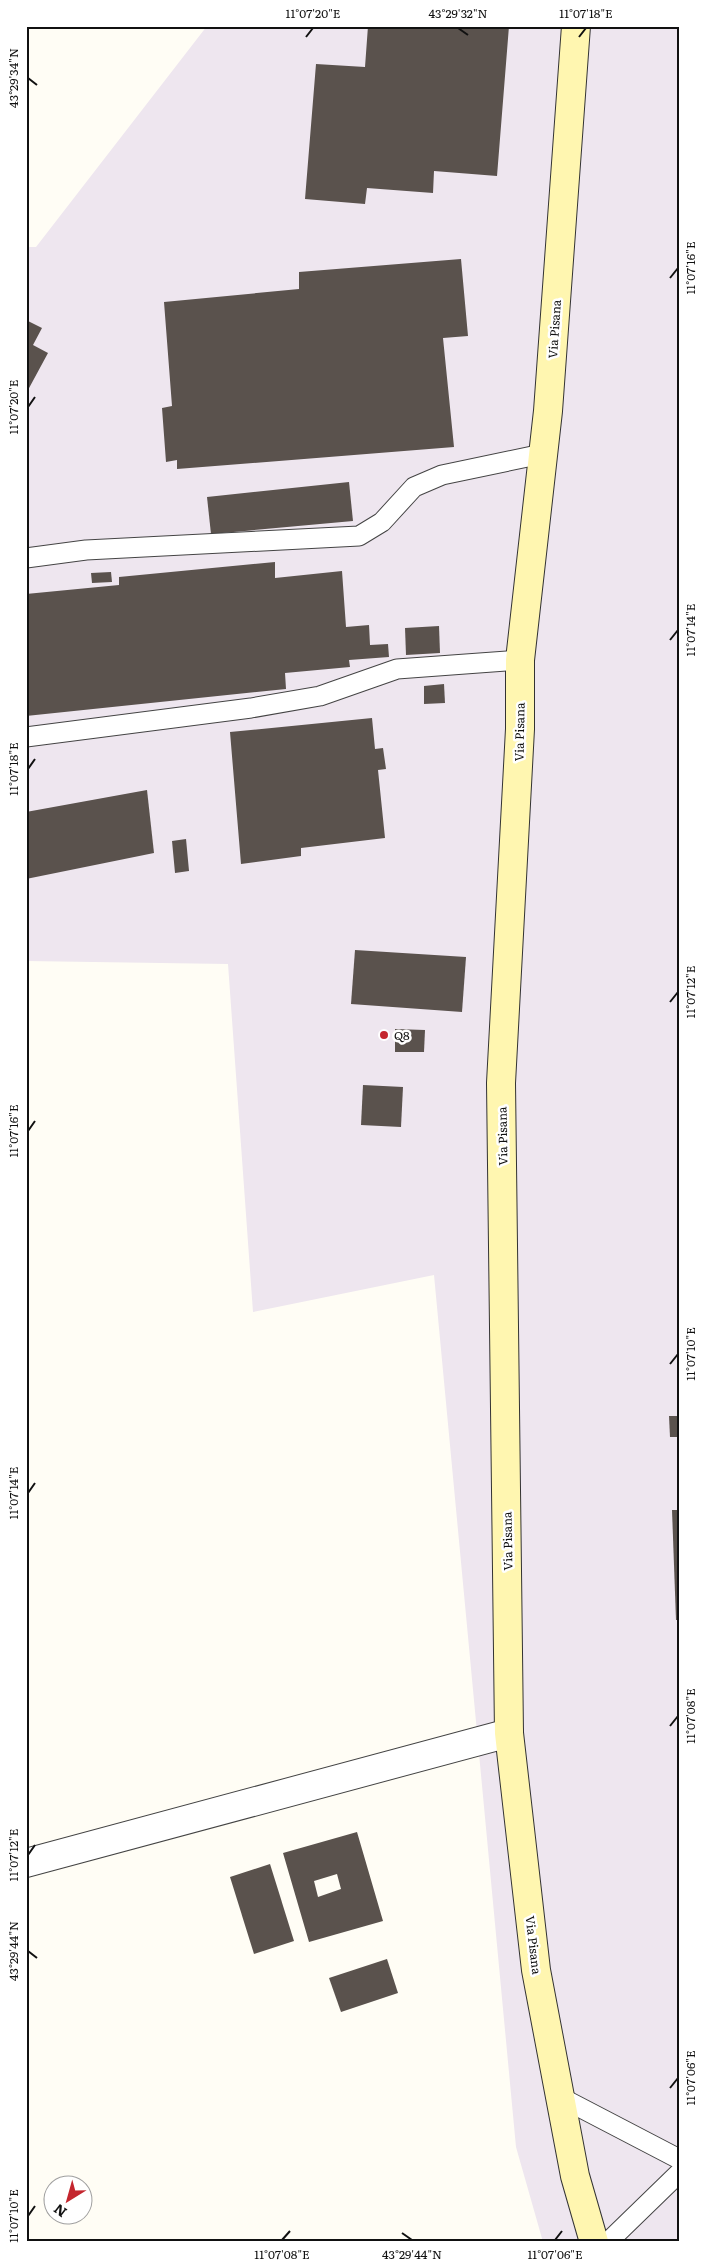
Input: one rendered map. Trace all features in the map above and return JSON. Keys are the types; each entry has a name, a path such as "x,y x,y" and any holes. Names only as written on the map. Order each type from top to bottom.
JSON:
{"street":[{"name":"Via Pisana","path":"576,26 548,411 520,660 520,729 501,1083 509,1733 536,1970 575,2176 594,2242"},
{"path":"26,1863 509,1733"}],"lane":[{"path":"26,558 86,550 359,536 382,522 414,487 442,475 542,454"},
{"path":"26,738 251,708 320,696 397,669 520,660"},
{"path":"560,2096 679,2159"},
{"path":"608,2242 679,2173"}],"shaded area":[{"path":"207,26 679,26 679,2242 543,2242 516,2147 434,1275 253,1312 228,964 26,961 26,247 36,247"}],"building":[{"path":"368,26 509,26 497,176 434,171 433,193 367,188 365,204 305,199 316,64 365,67"},
{"path":"461,259 468,336 443,338 454,447 177,469 177,460 166,462 162,408 172,406 164,302 299,289 299,272"},
{"path":"26,320 42,328 33,345 48,353 28,390 26,389"},
{"path":"349,482 353,521 211,534 207,497"},
{"path":"275,562 275,578 342,571 346,627 369,625 370,645 388,644 389,657 349,660 350,667 285,673 286,689 26,716 26,594 119,585 119,577"},
{"path":"111,572 112,582 92,583 91,573"},
{"path":"439,626 440,653 406,655 405,628"},
{"path":"444,684 445,703 424,704 424,686"},
{"path":"372,718 375,749 383,748 386,769 378,770 385,838 301,848 301,856 241,864 230,732"},
{"path":"147,790 154,853 26,879 26,812"},
{"path":"186,839 189,871 175,873 172,841"},
{"path":"355,950 466,957 462,1012 351,1004"},
{"path":"395,1029 425,1030 424,1052 395,1052"},
{"path":"363,1085 403,1087 401,1127 361,1125"},
{"path":"669,1416 679,1416 679,1437 670,1437"},
{"path":"672,1510 679,1510 679,1620 676,1620"},
{"path":"357,1832 383,1921 309,1942 283,1853","holes":["337,1874 341,1889 318,1897 314,1881"]},
{"path":"270,1864 294,1941 254,1954 230,1877"},
{"path":"387,1959 398,1993 341,2012 329,1978"}],"place":[{"name":"Q8","path":"384,1035"}]}
